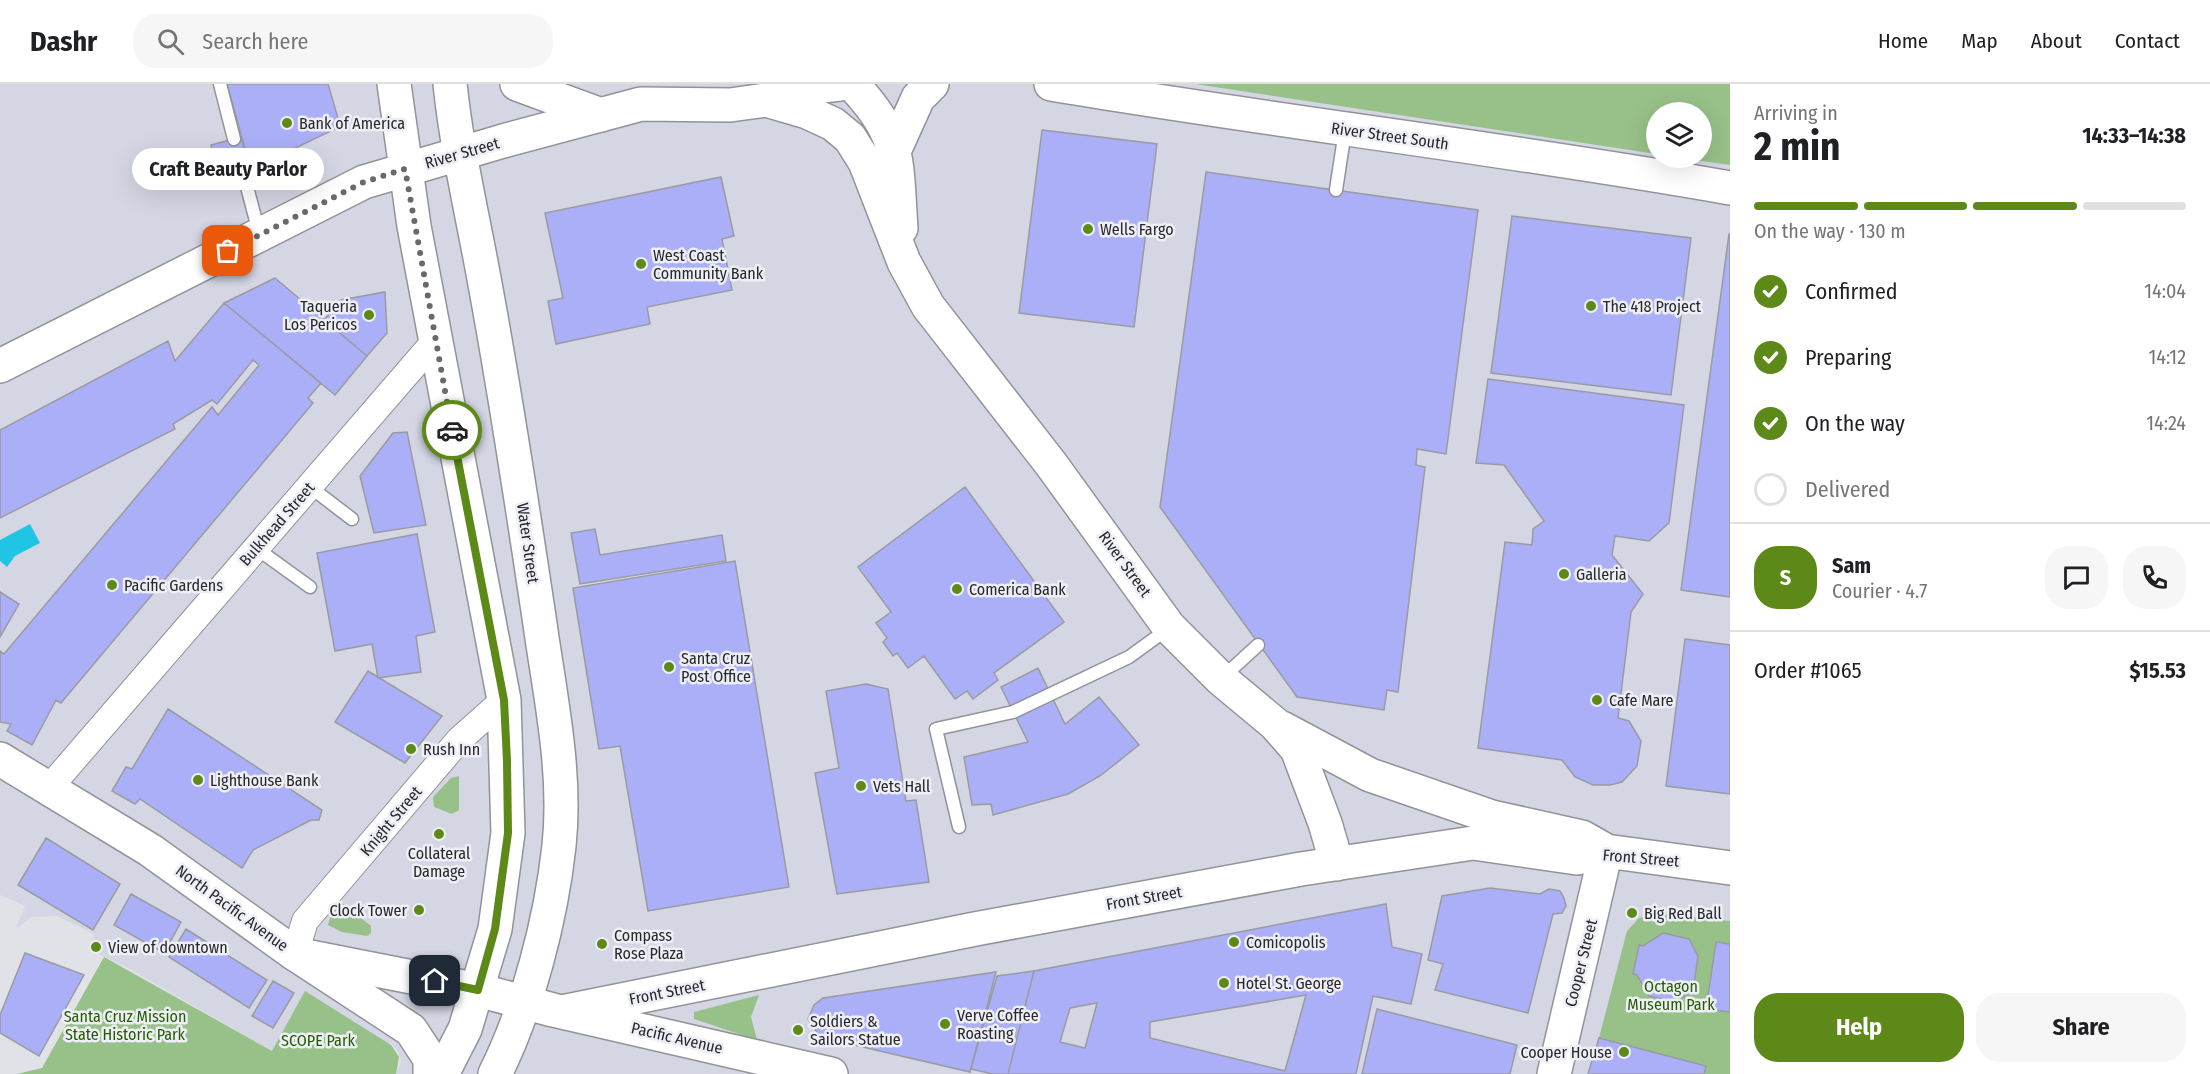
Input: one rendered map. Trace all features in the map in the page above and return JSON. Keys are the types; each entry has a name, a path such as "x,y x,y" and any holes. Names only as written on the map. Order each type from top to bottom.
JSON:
{"main road":[{"path":"394,84 405,169 435,341 504,700 508,833 495,929 465,1029 442,1074"},
{"name":"Water Street","path":"450,84 459,153 483,274 520,489 556,738 560,790 559,845 542,940 515,1034 495,1074"},
{"path":"517,84 600,115"},
{"name":"River Street","path":"0,366 364,182 459,153 641,104 678,84"},
{"name":"River Street","path":"641,104 730,105 766,100 796,89 840,84"},
{"name":"River Street","path":"852,84 875,108 895,149 904,262"},
{"path":"895,149 918,98 932,84"},
{"name":"River Street South","path":"1050,84 1730,188"},
{"name":"River Street","path":"766,100 807,112 833,124 850,138 865,162 904,262 928,306 1058,474 1170,627 1221,679 1275,724 1297,749 1325,823 1336,864"},
{"path":"1275,724 1370,775 1492,817 1582,837 1606,851"},
{"name":"North Pacific Avenue","path":"0,759 150,849 295,954 478,990 524,1002"},
{"name":"Front Street","path":"562,1012 975,929 1336,864 1473,843 1577,858 1606,851 1730,868"},
{"name":"Cooper Street","path":"1554,1074 1606,851"},
{"path":"295,954 411,1030 430,1059 430,1074"},
{"name":"Pacific Avenue","path":"524,1002 831,1074"}],"street":[{"name":"Bulkhead Street","path":"49,788 435,341"},
{"name":"Knight Street","path":"295,954 305,921 459,740 504,700"}],"lane":[{"path":"220,84 234,139"},
{"path":"1336,190 1345,130"},
{"path":"240,161 260,235"},
{"path":"309,486 352,519"},
{"path":"256,548 310,587"},
{"path":"959,827 936,729 1013,712 1129,657 1170,627"},
{"path":"1221,679 1258,645"}],"shaded area":[{"path":"0,84 1195,84 1646,152 1646,168 1712,168 1712,162 1730,165 1730,1074 396,1074 401,1062 398,1051 390,1043 272,1051 130,969 94,952 94,934 57,916 31,917 15,930 25,906 0,895"}],"green space":[{"path":"1195,84 1730,84 1730,165 1712,162 1712,102 1646,102 1646,152"},
{"path":"459,776 459,810 452,814 434,807 433,797 451,778"},
{"path":"341,902 371,926 371,933 367,936 342,932 328,925 331,915"},
{"name":"Octagon Museum Park","path":"1658,913 1730,921 1730,1074 1704,1074 1706,1066 1599,1038 1627,931 1639,918"},
{"name":"Santa Cruz Mission State Historic Park","path":"104,957 272,1051 305,991 391,1045 399,1057 396,1074 17,1074 42,1068"},
{"path":"759,995 751,1017 757,1040 694,1019 694,1012"}],"water":[{"path":"30,524 40,543 15,556 7,567 0,561 0,540"}],"building":[{"name":"Bank of America","path":"227,84 328,84 338,118 335,129 258,166 249,163"},
{"name":"Wells Fargo","path":"1042,130 1157,144 1134,327 1019,313"},
{"path":"241,137 247,159 216,168 211,145"},
{"path":"1206,172 1478,210 1446,454 1417,449 1416,465 1425,467 1398,692 1387,690 1384,710 1297,697 1160,507"},
{"name":"West Coast Community Bank","path":"721,177 734,236 722,239 732,290 647,307 650,324 556,344 548,301 563,298 545,213"},
{"name":"The 418 Project","path":"1512,216 1691,238 1671,395 1491,373"},
{"path":"1730,234 1730,597 1681,590"},
{"path":"275,278 367,356 335,395 224,303"},
{"path":"385,292 387,333 367,356 324,320 341,300"},
{"name":"Pacific Gardens","path":"224,303 321,383 308,398 313,403 61,703 56,700 32,745 7,731 11,724 0,722 0,651 4,654 212,407 218,415 259,365 253,360 217,404 212,400 173,424 175,429 0,518 0,430 168,341 175,361"},
{"name":"Galleria","path":"1488,379 1684,405 1669,523 1649,541 1615,536 1612,555 1643,594 1631,612 1618,718 1629,721 1641,741 1637,766 1622,782 1593,785 1575,777 1562,760 1478,748 1505,542 1532,545 1533,529 1544,521 1504,465 1476,463"},
{"path":"407,432 426,525 374,533 360,476 393,433"},
{"name":"Comerica Bank","path":"965,487 1064,622 994,673 998,680 973,699 967,691 955,699 924,656 908,668 897,653 893,656 883,642 887,638 876,623 891,612 858,567"},
{"path":"595,529 600,555 722,535 726,561 580,584 571,533"},
{"path":"417,534 435,632 416,636 421,672 378,678 372,644 335,651 317,553"},
{"name":"Santa Cruz Post Office","path":"735,561 789,887 648,911 620,746 599,749 573,588"},
{"path":"0,592 19,604 0,637"},
{"path":"1685,639 1730,645 1730,794 1666,786"},
{"path":"1038,668 1065,724 1099,697 1139,745 1100,776 1068,794 993,815 991,804 972,805 964,757 1028,742 1001,687"},
{"path":"368,671 442,716 405,763 335,722"},
{"name":"Vets Hall","path":"866,684 888,689 906,801 916,800 929,882 837,894 815,773 839,768 826,691"},
{"name":"Lighthouse Bank","path":"168,709 322,810 319,820 311,820 253,850 242,868 140,799 135,804 112,791 126,767 132,769"},
{"path":"46,838 120,884 93,930 18,885"},
{"path":"1490,888 1540,894 1549,889 1560,891 1564,898 1566,906 1562,913 1553,914 1528,1013 1435,990 1443,964 1428,960 1442,896"},
{"path":"131,894 181,922 164,953 114,925"},
{"name":"Hotel St. George","path":"1386,904 1392,947 1422,954 1411,1004 1373,996 1356,1074 1008,1074 1034,971","holes":["1306,995 1285,1071 1150,1038 1150,1022","1097,1003 1085,1048 1060,1042 1070,1008"]},
{"path":"186,929 267,980 249,1008 169,957"},
{"path":"1663,933 1689,939 1698,956 1693,991 1675,1002 1649,996 1637,975 1633,974 1639,945 1643,946"},
{"path":"1716,942 1730,944 1730,1012 1706,1009"},
{"path":"25,953 84,975 39,1056 0,1033 0,1015"},
{"path":"1034,971 1008,1074 992,1074 971,1069 997,976"},
{"path":"996,972 970,1072 837,1041 818,1034 808,1019 814,1005 823,998"},
{"path":"273,981 294,993 273,1028 252,1016"},
{"path":"1377,1009 1517,1045 1510,1074 1362,1074"},
{"name":"Cooper House","path":"1599,1038 1706,1066 1704,1074 1588,1074"}],"way so far":[{"path":"228,251 364,182 405,169 452,430"}],"place":[{"name":"Bank of America","path":"287,123"},
{"name":"Wells Fargo","path":"1088,229"},
{"name":"Craft Beauty Parlor","path":"228,251"},
{"name":"West Coast Community Bank","path":"641,264"},
{"name":"The 418 Project","path":"1591,306"},
{"name":"Taqueria Los Pericos","path":"369,315"},
{"name":"Galleria","path":"1564,574"},
{"name":"Pacific Gardens","path":"112,585"},
{"name":"Comerica Bank","path":"957,589"},
{"name":"Santa Cruz Post Office","path":"669,667"},
{"name":"Cafe Mare","path":"1597,700"},
{"name":"Rush Inn","path":"411,749"},
{"name":"Lighthouse Bank","path":"198,780"},
{"name":"Vets Hall","path":"861,786"},
{"name":"Collateral Damage","path":"439,834"},
{"name":"Clock Tower","path":"419,910"},
{"name":"Big Red Ball","path":"1632,913"},
{"name":"Comicopolis","path":"1234,942"},
{"name":"Compass Rose Plaza","path":"602,944"},
{"name":"View of downtown","path":"96,947"},
{"name":"Hotel St. George","path":"1224,983"},
{"name":"Verve Coffee Roasting","path":"945,1024"},
{"name":"Soldiers & Sailors Statue","path":"798,1030"},
{"name":"Cooper House","path":"1624,1052"}],"route":[{"path":"435,981 478,990 495,929 508,833 504,700 452,430"}],"park label":[{"name":"SCOPE Park","path":"318,1040"}]}
